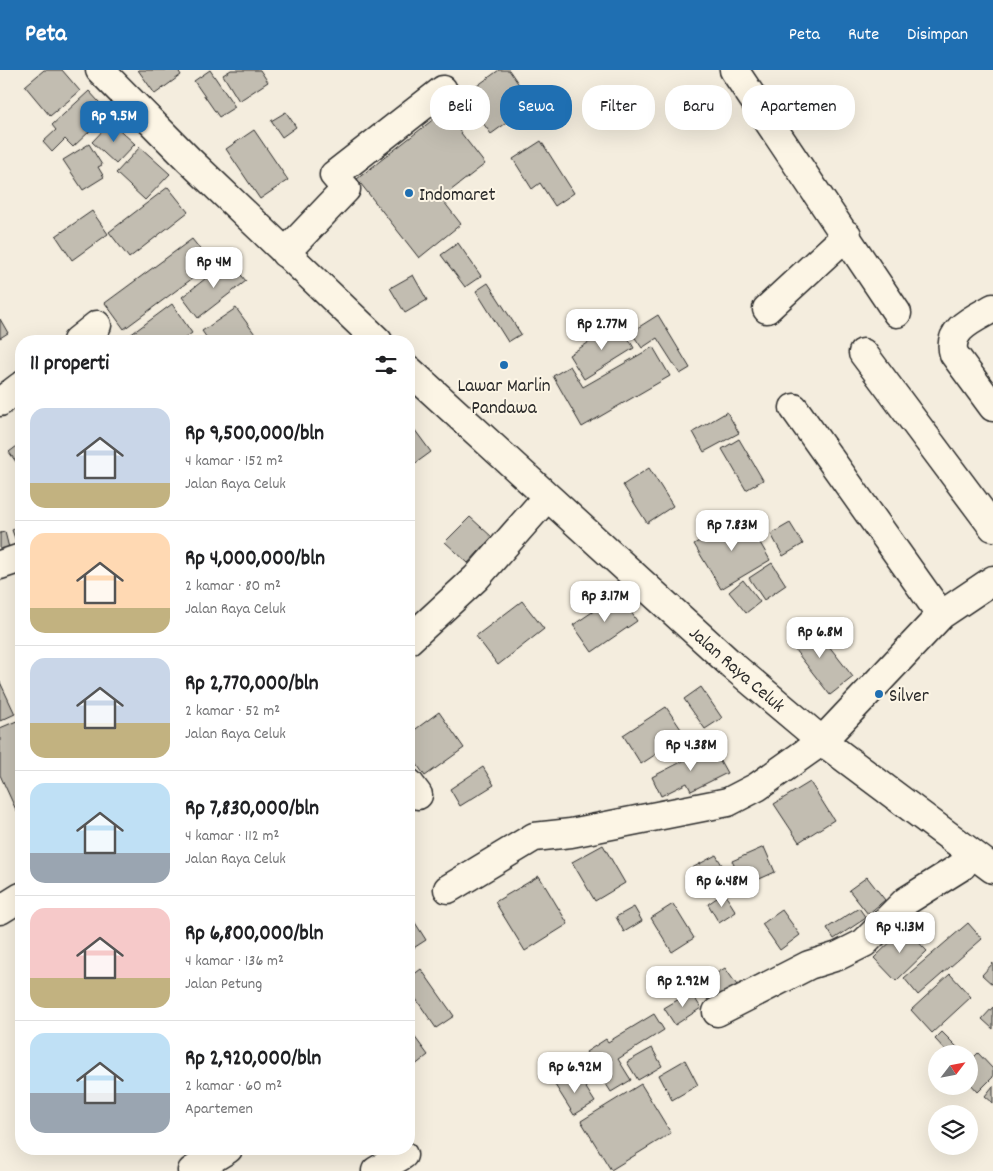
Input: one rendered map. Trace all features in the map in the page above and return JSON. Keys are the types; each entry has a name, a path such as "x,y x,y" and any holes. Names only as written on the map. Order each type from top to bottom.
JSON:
{"main road":[{"path":"100,70 285,253 372,335"},
{"path":"734,70 847,235 897,313"},
{"path":"285,253 346,190 334,175 430,100"},
{"path":"767,309 847,235"},
{"path":"993,308 960,328 955,336 952,348 954,354 993,407"},
{"path":"862,353 993,527"},
{"name":"Jalan Raya Celuk","path":"415,376 733,666 822,740 993,869"},
{"path":"0,402 15,391"},
{"path":"794,408 941,615"},
{"path":"415,634 476,578 547,497"},
{"path":"0,565 15,560"},
{"path":"448,889 534,837 571,833 728,802 757,787 822,740 941,615 993,580"},
{"path":"717,1012 809,965 838,956 864,943 906,902 962,866 971,854"},
{"path":"0,910 15,901"},
{"path":"192,1171 218,1155"},
{"path":"376,1171 403,1155"}],"building":[{"path":"44,70 62,70 80,91 50,116 25,86"},
{"path":"138,70 178,70 181,75 155,94"},
{"path":"210,70 235,107 219,117 194,81"},
{"path":"231,70 260,70 268,82 239,101 223,75"},
{"path":"499,70 509,70 519,85 500,85 500,128 491,134 488,130 490,130 490,85 478,85"},
{"path":"89,91 109,113 73,147 65,139 52,152 43,142 56,130 52,125"},
{"path":"286,112 296,127 282,137 271,121"},
{"path":"111,122 135,144 116,164 92,142"},
{"path":"430,122 430,130 459,130 485,164 441,198 461,224 419,258 357,179"},
{"path":"254,130 288,180 260,199 226,149"},
{"path":"541,141 574,193 555,206 540,183 532,189 513,159"},
{"path":"89,144 102,165 98,167 104,177 83,190 63,160"},
{"path":"140,147 170,174 145,200 116,173"},
{"path":"168,187 188,212 129,258 109,232"},
{"path":"92,211 108,234 72,260 56,236"},
{"path":"192,239 212,264 124,329 105,303"},
{"path":"458,243 481,276 465,287 441,255"},
{"path":"229,260 246,281 198,318 182,297"},
{"path":"413,275 427,300 405,313 390,288"},
{"path":"488,283 521,334 508,342 476,291"},
{"path":"172,304 192,333 189,335 130,335"},
{"path":"236,308 256,335 205,335 202,331"},
{"path":"658,315 690,368 680,374 657,338 642,348 631,332"},
{"path":"0,319 8,333 0,338"},
{"path":"619,323 634,348 584,379 569,355"},
{"path":"653,347 670,376 582,427 553,376 570,366 583,387"},
{"path":"727,412 739,433 704,452 693,432"},
{"path":"415,430 431,452 415,464"},
{"path":"739,439 763,480 746,490 722,449"},
{"path":"15,448 15,460 9,452"},
{"path":"649,468 673,506 647,523 623,485"},
{"path":"744,515 770,560 721,589 694,544"},
{"path":"470,517 492,537 468,563 445,542"},
{"path":"790,523 803,544 783,556 771,534"},
{"path":"5,532 9,548 0,550 0,533"},
{"path":"772,563 786,585 764,600 749,578"},
{"path":"743,580 760,602 746,613 729,592"},
{"path":"619,594 637,621 592,652 573,625"},
{"path":"522,601 544,629 498,665 476,636"},
{"path":"811,623 853,677 830,695 788,641"},
{"path":"0,682 15,714 0,721"},
{"path":"701,687 722,718 705,729 684,699"},
{"path":"666,707 685,735 641,764 623,735"},
{"path":"439,712 464,748 425,776 415,762 415,730"},
{"path":"15,722 15,808 0,775 0,728"},
{"path":"712,746 727,773 691,791 687,783 661,796 652,777"},
{"path":"483,767 494,785 460,806 450,789"},
{"path":"810,782 834,820 799,842 774,804"},
{"path":"603,845 625,883 595,901 572,862"},
{"path":"764,847 775,872 744,886 732,861"},
{"path":"716,855 725,870 701,884 692,868"},
{"path":"539,876 568,924 525,951 495,902"},
{"path":"867,877 885,900 868,914 849,890"},
{"path":"724,893 736,912 719,923 708,904"},
{"path":"673,904 694,938 672,952 651,918"},
{"path":"634,907 642,921 624,932 616,917"},
{"path":"859,908 866,918 834,939 827,928"},
{"path":"782,910 800,935 780,950 762,924"},
{"path":"415,923 426,940 415,947"},
{"path":"968,923 982,939 918,995 904,978"},
{"path":"905,928 927,951 896,981 874,958"},
{"path":"993,963 993,985 982,975"},
{"path":"725,968 739,988 712,1006 698,985"},
{"path":"421,969 454,1016 436,1028 415,998 415,974"},
{"path":"950,974 971,997 932,1033 911,1010"},
{"path":"691,992 701,1008 675,1025 664,1008"},
{"path":"993,1007 993,1029 982,1019"},
{"path":"654,1014 664,1030 618,1059 631,1080 611,1092 586,1052 606,1039 608,1042"},
{"path":"942,1032 955,1045 941,1045 935,1039"},
{"path":"415,1037 428,1055 415,1065"},
{"path":"652,1048 662,1066 638,1080 627,1062"},
{"path":"978,1053 993,1069 993,1077 978,1092"},
{"path":"685,1060 698,1085 672,1100 659,1075"},
{"path":"576,1072 595,1102 574,1115 555,1085"},
{"path":"641,1084 671,1133 611,1170 581,1121"},
{"path":"993,1086 993,1103 985,1096"}],"place":[{"name":"Indomaret","path":"409,193"},
{"name":"Lawar Marlin Pandawa","path":"504,365"},
{"name":"Silver","path":"879,694"}]}
